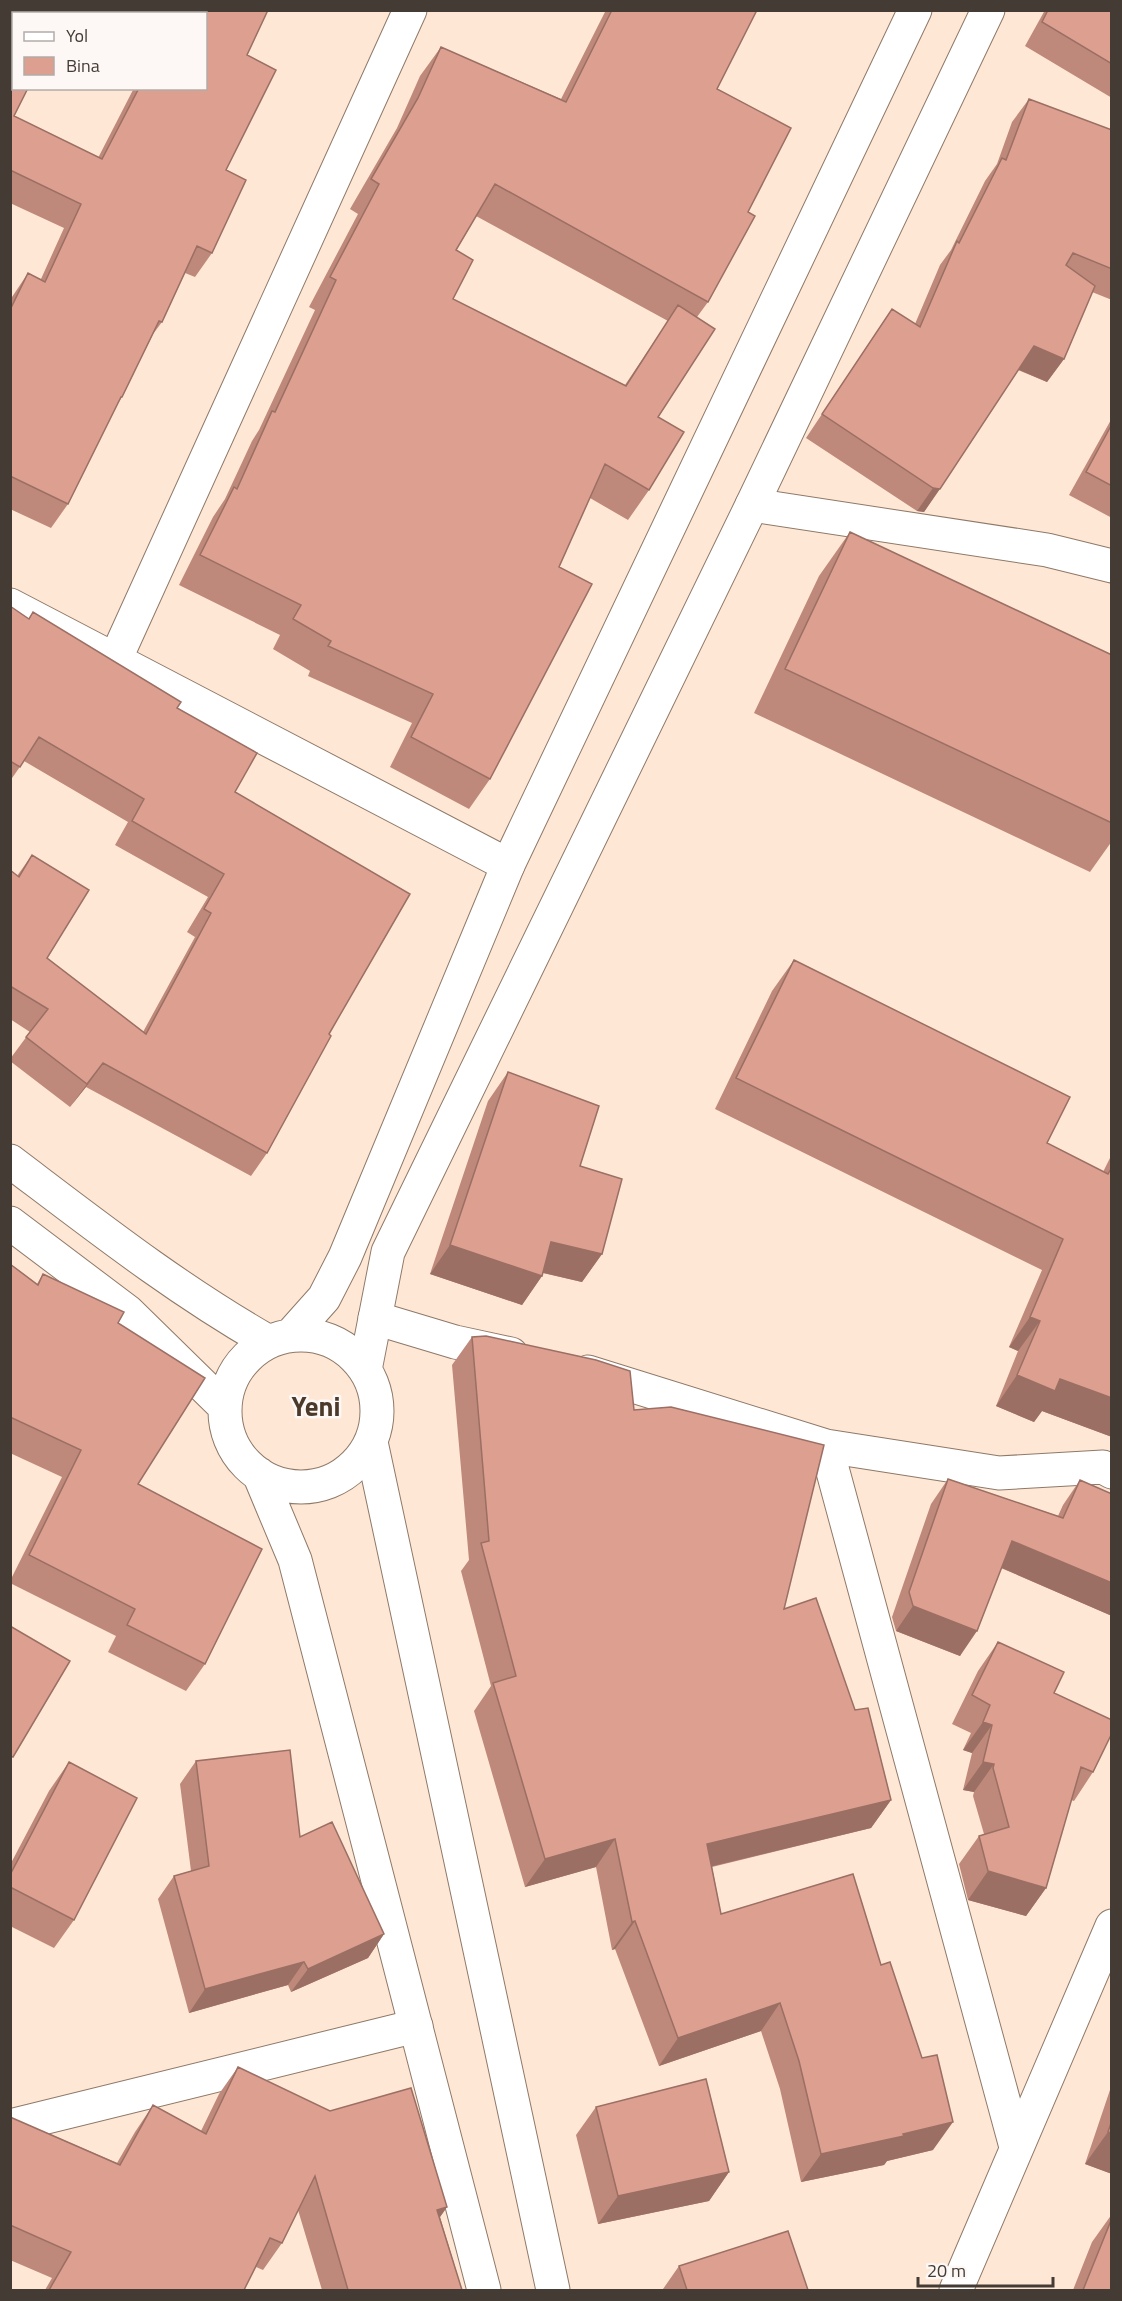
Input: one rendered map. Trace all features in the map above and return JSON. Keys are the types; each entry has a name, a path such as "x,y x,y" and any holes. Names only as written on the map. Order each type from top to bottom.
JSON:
{"street":[{"path":"115,660 410,10"},
{"path":"10,1161 155,1271 215,1311 280,1338 319,1336 348,1351 366,1370 374,1390 377,1416 371,1442 352,1468 329,1482 303,1487 276,1483 259,1474 243,1460 230,1437 225,1407 231,1381 248,1356 280,1338 324,1298 345,1257 508,865 915,10"},
{"path":"366,1370 388,1252 753,505 988,10"},
{"path":"753,505 1047,550 1112,566"},
{"path":"10,605 508,865"},
{"path":"10,1223 128,1312 225,1407"},
{"path":"375,1318 455,1342 581,1370 826,1446 999,1473 1103,1467 1112,1472"},
{"path":"371,1442 554,2290"},
{"path":"826,1446 1016,2147"},
{"path":"259,1474 296,1560 484,2290"},
{"path":"956,2290 1016,2147 1109,1937"},
{"path":"11,2123 416,2026"}],"building":[{"path":"10,10 59,10 58,12 12,12 12,90 27,90 14,116 102,159 138,90 207,90 207,12 178,12 179,10 268,10 247,55 276,70 226,170 246,180 212,253 197,246 162,322 159,321 68,504 10,476 10,310 28,273 45,282 81,204 10,170"},
{"path":"612,10 757,10 717,89 791,128 748,212 755,216 708,302 495,184 456,250 473,260 453,299 626,386 678,305 715,329 658,417 684,432 649,490 605,464 559,567 592,584 490,779 411,737 433,694 328,646 331,641 293,619 301,605 200,555 234,487 237,489 336,280 330,277 379,184 371,179 418,98 441,47 566,102"},
{"path":"1048,10 1112,10 1112,64 1042,22"},
{"path":"1029,99 1112,130 1112,269 1073,253 1066,265 1095,286 1064,359 1034,346 940,489 933,488 822,414 892,309 920,327 957,241 959,243 1002,158 1006,160"},
{"path":"1112,424 1112,486 1086,472"},
{"path":"850,532 1112,655 1112,823 785,669"},
{"path":"10,606 29,619 33,612 181,702 177,708 257,753 235,792 410,894 329,1034 331,1036 267,1153 103,1063 87,1084 26,1037 48,1009 10,986 10,870 19,877 32,855 89,890 47,958 146,1034 211,913 204,909 224,874 132,821 144,799 39,737 20,767 10,761"},
{"path":"794,960 1070,1097 1047,1143 1108,1174 1112,1167 1112,1398 1060,1379 1055,1391 1017,1375 1040,1321 1030,1317 1063,1239 736,1078"},
{"path":"508,1072 599,1106 580,1166 622,1179 602,1254 551,1242 542,1276 450,1245"},
{"path":"10,1264 38,1285 43,1274 124,1312 118,1323 205,1378 138,1484 262,1549 205,1664 127,1625 135,1609 29,1555 81,1450 10,1417"},
{"path":"486,1336 596,1360 630,1371 634,1410 671,1407 824,1445 784,1609 816,1598 855,1710 868,1708 891,1800 707,1844 721,1914 853,1874 881,1965 890,1962 922,2058 937,2055 953,2122 903,2134 904,2136 821,2154 799,2061 780,2003 678,2038 635,1921 632,1922 615,1839 545,1859 493,1683 516,1676 481,1543 489,1541 472,1337"},
{"path":"948,1479 1063,1518 1080,1480 1112,1494 1112,1583 1012,1541 977,1631 913,1606 909,1592"},
{"path":"10,1626 70,1661 13,1757 10,1756"},
{"path":"998,1642 1064,1672 1054,1693 1112,1720 1112,1733 1093,1772 1081,1767 1046,1888 988,1871 979,1836 1009,1827 993,1768 994,1764 983,1762 992,1725 983,1722 990,1705 972,1695"},
{"path":"290,1750 300,1837 332,1822 384,1934 308,1969 304,1962 205,1989 174,1876 209,1866 196,1761"},
{"path":"69,1762 137,1798 74,1920 10,1887 10,1875"},
{"path":"238,2067 330,2111 411,2088 447,2207 437,2210 462,2290 348,2290 315,2176 282,2243 270,2238 244,2290 49,2290 71,2252 10,2225 10,2117 120,2165 153,2105 206,2134"},
{"path":"706,2079 729,2172 618,2196 596,2107"},
{"path":"1112,2120 1112,2133 1108,2132"},
{"path":"1112,2218 1112,2290 1083,2290"},
{"path":"788,2231 808,2290 687,2290 679,2266"}],"district":[{"name":"Yeni","path":"316,1405"}]}
